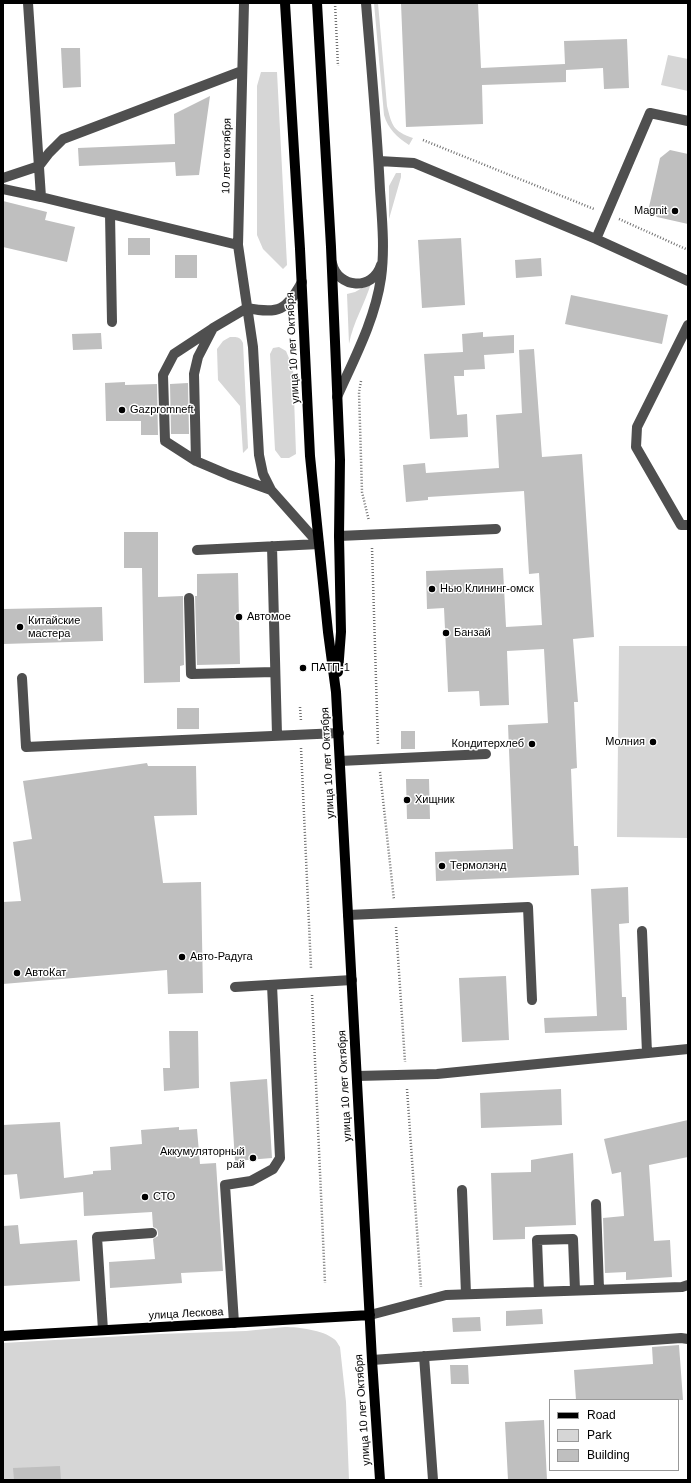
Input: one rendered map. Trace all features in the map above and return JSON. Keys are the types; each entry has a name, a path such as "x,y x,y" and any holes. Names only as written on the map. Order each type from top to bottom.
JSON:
{"main road":[{"name":"улица 10 лет Октября","path":"285,3 302,282 310,456 328,632 336,692 339,733 372,1360 380,1480"},
{"name":"улица 10 лет Октября","path":"317,3 332,260 340,460 340,632 336,692"},
{"name":"улица Лескова","path":"3,1336 370,1314"}],"street":[{"path":"28,3 41,197"},
{"name":"10 лет октября","path":"244,3 238,245 253,348 259,455 263,474 270,490"},
{"path":"337,397 361,344 375,306 381,277 382,258 379,161 366,3"},
{"path":"3,178 39,166 63,139 242,71"},
{"path":"596,239 650,113 688,121"},
{"path":"379,161 414,164 596,239 688,281"},
{"path":"3,189 238,245"},
{"path":"110,214 112,322"},
{"path":"332,260 334,269 340,277 348,282 358,284 368,282 376,276 381,267 382,258"},
{"path":"302,282 295,295 286,306 277,311 265,311 248,308 213,328 174,354 163,375 165,441 196,461 270,490 319,544"},
{"path":"688,325 637,427 636,447 681,525 688,525"},
{"path":"196,461 194,374 198,356 213,328"},
{"path":"339,536 496,529"},
{"path":"197,550 319,544"},
{"path":"272,546 277,735"},
{"path":"189,598 191,674 275,672"},
{"path":"22,678 26,747 339,733"},
{"path":"340,761 486,754"},
{"path":"348,915 528,907 532,1000"},
{"path":"642,932 647,1053"},
{"path":"235,987 352,980"},
{"path":"234,1323 225,1185 251,1181 273,1169 280,1158 272,985"},
{"path":"357,1076 437,1074 688,1049"},
{"path":"462,1190 466,1294"},
{"path":"596,1204 599,1289"},
{"path":"103,1330 96,1237 152,1234"},
{"path":"539,1292 537,1240 573,1239 575,1290"},
{"path":"370,1314 446,1295 682,1287 688,1285"},
{"path":"372,1360 673,1338 688,1339"},
{"path":"424,1356 433,1480"}],"path":[{"path":"335,3 338,66"},
{"path":"423,140 607,214 688,250"},
{"path":"362,376 359,392 362,492 371,534"}],"green space":[{"path":"374,3 378,3 387,106 394,127 401,133 413,138 409,145 394,132 384,115"},
{"path":"668,55 688,59 688,91 661,85"},
{"path":"261,72 277,72 287,265 283,269 263,249 257,235 257,86"},
{"path":"396,173 401,173 401,177 389,219 389,186"},
{"path":"371,283 353,328 349,344 347,294 355,292"},
{"path":"230,337 239,338 243,343 248,448 243,453 240,406 218,380 217,349 223,341"},
{"path":"279,347 286,351 293,368 296,454 289,458 281,458 275,450 270,354 273,348"},
{"name":"Молния","path":"619,646 688,646 688,838 617,837"},
{"path":"285,1327 303,1328 324,1333 335,1340 340,1347 346,1402 349,1480 3,1480 3,1343 159,1334 246,1331"}],"building":[{"path":"401,3 478,3 481,68 565,64 564,41 627,39 629,88 604,89 603,68 566,70 566,82 482,85 483,124 406,127"},
{"path":"61,48 80,48 81,87 63,88"},
{"path":"210,96 199,175 176,176 175,162 79,166 78,148 175,144 174,114"},
{"path":"670,150 688,154 688,224 657,217 649,207 660,158"},
{"path":"3,201 47,212 45,220 75,227 67,262 3,247"},
{"path":"128,238 150,238 150,255 128,255"},
{"path":"461,238 465,305 422,308 418,240"},
{"path":"175,255 197,255 197,278 175,278"},
{"path":"541,258 542,276 516,278 515,260"},
{"path":"571,295 668,315 662,344 565,324"},
{"path":"483,332 483,337 514,335 514,353 484,355 485,369 464,370 464,376 454,376 457,415 467,414 468,437 430,439 424,354 463,352 462,334"},
{"path":"101,333 102,349 73,350 72,334"},
{"path":"534,349 542,457 582,454 594,637 573,639 578,702 574,702 577,768 571,769 574,846 578,846 579,875 436,881 435,852 513,849 508,725 548,723 544,649 507,651 509,705 480,706 479,691 448,692 444,608 427,609 426,571 503,568 506,627 542,625 539,573 529,574 524,491 428,497 428,500 406,502 403,465 425,463 426,473 499,468 496,415 522,413 519,350"},
{"path":"125,382 125,385 157,384 158,435 141,435 141,421 106,421 105,383"},
{"path":"188,383 189,434 171,434 170,384"},
{"path":"124,532 158,532 158,597 183,596 184,665 180,666 180,682 144,683 142,568 124,568"},
{"path":"238,573 240,664 197,665 195,596 197,596 197,574"},
{"path":"102,607 103,641 3,644 3,609"},
{"path":"177,708 199,708 199,729 177,729"},
{"path":"401,731 415,731 415,749 401,749"},
{"path":"147,763 148,766 196,766 197,815 154,816 163,883 201,882 203,993 168,994 167,970 3,984 3,902 21,901 13,842 32,839 23,781"},
{"path":"406,779 429,779 430,819 407,819"},
{"path":"628,887 629,923 619,924 622,997 626,997 627,1030 545,1033 544,1018 597,1016 591,889"},
{"path":"506,976 509,1040 462,1042 459,978"},
{"path":"169,1031 198,1031 199,1088 164,1091 163,1068 170,1068"},
{"path":"267,1079 272,1158 235,1161 230,1082"},
{"path":"561,1089 562,1125 481,1128 480,1093"},
{"path":"688,1120 688,1157 649,1165 654,1241 670,1240 672,1277 626,1280 626,1272 605,1273 603,1218 624,1216 621,1172 612,1174 604,1139"},
{"path":"60,1122 64,1178 93,1174 93,1171 111,1170 110,1147 142,1144 141,1130 179,1127 179,1130 197,1129 200,1164 216,1163 223,1271 181,1273 182,1283 110,1288 109,1262 155,1259 153,1239 158,1236 158,1233 157,1229 153,1227 152,1212 84,1216 83,1192 20,1199 17,1174 3,1175 3,1125"},
{"path":"573,1153 576,1225 525,1227 525,1239 493,1240 491,1173 531,1172 531,1160"},
{"path":"18,1225 20,1244 77,1240 80,1281 3,1286 3,1226"},
{"path":"542,1309 543,1324 506,1326 506,1311"},
{"path":"480,1317 481,1331 453,1332 452,1318"},
{"path":"679,1345 683,1400 576,1399 574,1370 653,1364 652,1347"},
{"path":"450,1365 468,1365 469,1384 451,1384"},
{"path":"544,1420 547,1480 508,1480 505,1422"},
{"path":"60,1466 61,1480 14,1480 13,1468"}],"place":[{"name":"Magnit","path":"675,211"},
{"name":"Gazpromneft","path":"122,410"},
{"name":"Нью Клининг-омск","path":"432,589"},
{"name":"Автомое","path":"239,617"},
{"name":"Китайские мастера","path":"20,627"},
{"name":"Банзай","path":"446,633"},
{"name":"ПАТП-1","path":"303,668"},
{"name":"Молния","path":"653,742"},
{"name":"Кондитерхлеб","path":"532,744"},
{"name":"Хищник","path":"407,800"},
{"name":"Термолэнд","path":"442,866"},
{"name":"Авто-Радуга","path":"182,957"},
{"name":"АвтоКат","path":"17,973"},
{"name":"Аккумуляторный рай","path":"253,1158"},
{"name":"СТО","path":"145,1197"}]}
